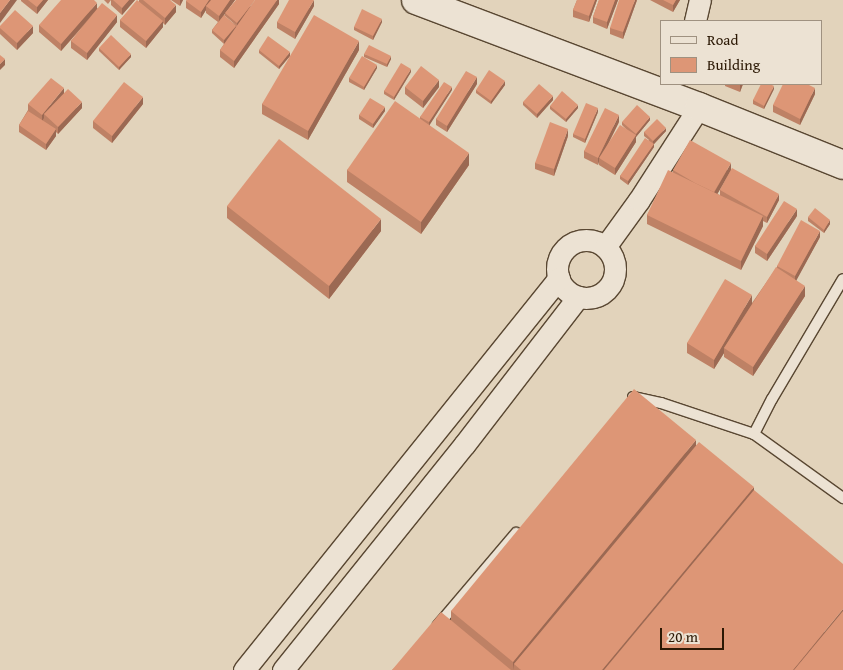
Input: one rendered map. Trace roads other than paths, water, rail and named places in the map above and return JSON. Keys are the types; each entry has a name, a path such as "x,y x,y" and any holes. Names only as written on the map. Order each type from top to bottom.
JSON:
{"main road":[{"path":"416,0 686,97 843,165"}],"street":[{"path":"695,20 700,0"},
{"path":"605,247 639,200 686,97"},
{"path":"585,240 596,242 605,247 612,256 615,267 614,278 609,288 600,295 589,298 578,297 563,286 559,278 557,267 560,257 566,249 575,243 585,240"},
{"path":"244,670 559,278"},
{"path":"283,670 464,446 578,297"},
{"path":"313,585 337,604"}],"lane":[{"path":"754,434 772,399 843,279"},
{"path":"622,407 632,398 641,398 754,434 843,498"},
{"path":"432,632 521,527"}]}
